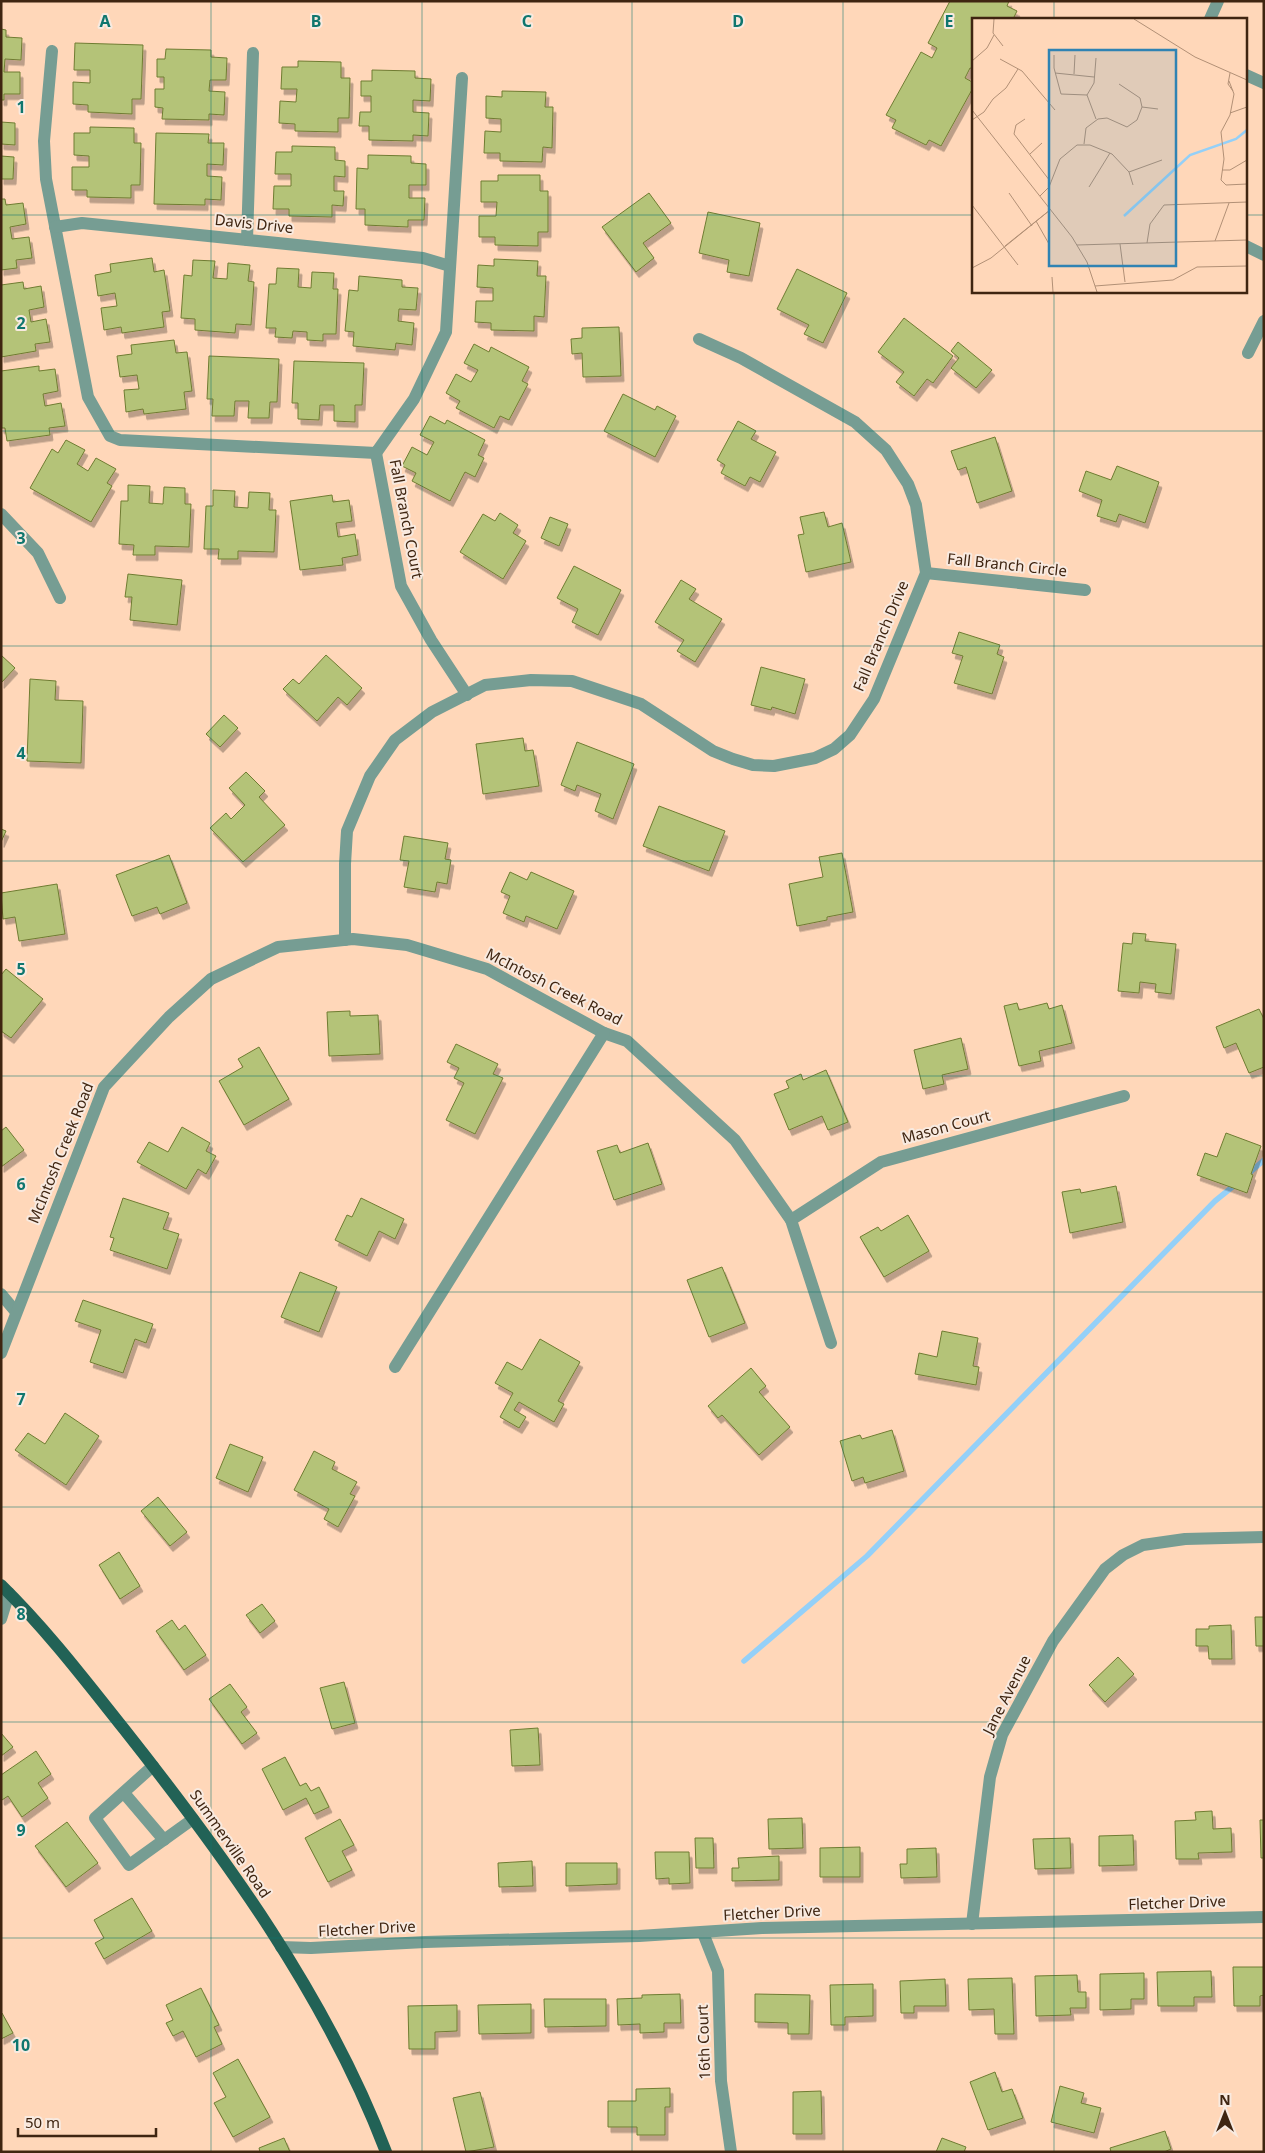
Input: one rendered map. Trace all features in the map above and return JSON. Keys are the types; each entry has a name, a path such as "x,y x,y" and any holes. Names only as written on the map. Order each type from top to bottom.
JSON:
{"main road":[{"name":"Summerville Road","path":"4,1592 66,1657 153,1766 281,1946 317,2007 373,2117 386,2152"}],"street":[{"path":"1210,18 1218,1"},
{"path":"52,51 44,141 46,179 88,397 110,436 120,440 376,453 414,399 446,332 462,78"},
{"path":"247,240 253,53"},
{"path":"1248,76 1264,83"},
{"name":"Davis Drive","path":"55,226 82,223 423,258 450,266"},
{"path":"1248,247 1264,255"},
{"path":"1248,353 1264,321"},
{"name":"Fall Branch Drive","path":"345,940 347,831 370,776 396,740 432,712 485,686 531,680 572,681 642,704 713,751 753,765 774,766 816,758 834,749 850,735 874,699 926,572 916,505 908,484 886,450 855,422 742,358 699,339"},
{"name":"Fall Branch Court","path":"376,453 401,586 431,640 467,695"},
{"path":"1,514 38,553 60,598"},
{"name":"Fall Branch Circle","path":"926,572 1085,590"},
{"name":"McIntosh Creek Road","path":"1,1353 104,1086 169,1017 211,979 278,947 353,939 407,945 487,969 604,1033 627,1041 735,1140 791,1220 831,1343"},
{"path":"396,1367 604,1033"},
{"name":"Mason Court","path":"791,1220 882,1162 1124,1096"},
{"path":"1,1294 16,1312"},
{"name":"Jane Avenue","path":"972,1924 990,1777 1002,1735 1054,1641 1105,1569 1123,1555 1143,1545 1186,1539 1264,1537"},
{"path":"1,1619 4,1592"},
{"path":"153,1766 94,1818 129,1865 192,1819"},
{"path":"124,1793 164,1840"},
{"name":"Fletcher Drive","path":"281,1946 311,1948 913,1923 972,1924 1264,1916"},
{"name":"16th Court","path":"703,1933 718,1971 721,2081 731,2152"}],"building":[{"path":"950,1 1009,1 1007,6 1017,11 1014,18 972,18 972,68 970,68 965,78 972,82 972,90 941,146 929,140 926,145 892,128 896,120 886,115 921,52 932,58 937,48 928,43"},
{"path":"1,29 6,30 6,37 22,38 21,60 5,59 4,72 20,72 20,94 4,94 4,100 1,100"},
{"path":"75,43 143,45 141,99 132,99 132,114 88,112 88,105 73,104 73,82 90,83 90,70 74,70"},
{"path":"166,49 211,50 211,57 227,58 226,80 210,80 209,91 225,92 224,115 209,114 209,120 162,119 163,108 155,107 155,89 164,89 164,77 157,77 157,59 165,59"},
{"path":"298,61 341,62 341,78 350,78 349,118 338,118 338,132 295,131 295,124 279,123 280,101 296,102 297,89 281,89 282,67 298,67"},
{"path":"372,70 415,71 415,78 431,79 430,101 413,100 413,112 429,113 428,136 413,135 413,141 369,140 369,126 359,126 360,112 371,112 371,96 361,96 361,81 372,81"},
{"path":"502,91 546,92 545,107 553,107 552,148 543,147 542,162 500,161 500,153 484,153 485,131 501,132 501,119 486,118 486,96 502,97"},
{"path":"1,122 15,123 15,145 1,144"},
{"path":"90,127 134,128 134,143 141,143 140,185 131,185 131,198 87,197 87,190 72,190 72,167 89,167 89,156 74,155 74,133 90,133"},
{"path":"156,133 209,134 208,143 224,143 223,165 207,164 207,176 222,177 221,200 205,199 205,205 154,204"},
{"path":"292,146 335,147 335,160 345,161 345,177 334,176 334,191 344,191 343,206 332,205 332,217 289,216 289,209 273,209 274,186 291,186 291,174 275,174 276,152 292,152"},
{"path":"368,155 411,156 411,163 426,164 426,185 409,185 409,198 425,198 424,220 408,220 408,227 365,225 365,209 356,209 357,168 368,169"},
{"path":"1,156 14,157 13,179 1,179"},
{"path":"498,175 540,175 540,191 548,191 548,232 538,232 538,246 495,245 495,237 479,237 479,216 496,216 497,202 481,202 481,181 498,181"},
{"path":"649,193 671,223 643,243 654,258 636,272 602,227"},
{"path":"1,199 5,199 6,205 23,203 26,224 10,227 12,239 29,237 32,258 16,260 17,268 1,270"},
{"path":"708,212 760,223 749,276 727,272 729,260 699,253"},
{"path":"152,258 154,272 164,270 170,311 162,312 164,327 122,333 121,327 104,330 101,308 117,306 115,293 98,296 95,275 111,272 110,264"},
{"path":"494,259 538,261 537,276 546,276 544,317 534,316 534,331 491,330 491,323 475,322 476,301 493,301 493,288 477,287 478,265 494,266"},
{"path":"193,260 215,261 213,278 227,279 228,263 250,265 248,281 254,282 251,325 236,324 235,333 195,330 195,319 181,318 184,275 192,276"},
{"path":"277,268 299,269 298,287 311,288 312,272 334,273 333,289 338,289 336,334 323,334 323,341 307,340 307,332 293,331 292,338 275,337 276,328 266,328 269,284 276,284"},
{"path":"797,269 847,293 823,343 804,334 809,325 777,309"},
{"path":"359,276 402,280 402,287 418,288 416,310 399,309 398,321 414,323 412,345 396,343 395,350 353,346 354,332 345,331 349,290 358,291"},
{"path":"23,282 24,289 41,286 44,307 29,310 31,322 46,319 50,342 35,344 36,351 1,357 1,285"},
{"path":"904,318 953,356 933,383 927,379 914,396 896,382 904,372 878,352"},
{"path":"619,327 621,376 583,377 582,353 572,354 571,339 582,338 582,328"},
{"path":"174,340 176,353 187,352 192,391 184,392 186,409 144,414 143,409 126,412 124,390 139,389 137,375 120,377 117,356 132,354 131,345"},
{"path":"958,342 992,370 976,388 951,368 959,358 951,351"},
{"path":"474,344 489,352 491,347 529,367 522,381 528,384 509,420 500,416 494,428 456,408 460,401 446,393 456,374 471,382 478,370 464,363"},
{"path":"209,356 279,359 277,402 270,402 269,418 248,418 249,401 235,401 234,416 212,416 213,399 207,399"},
{"path":"294,361 364,363 362,405 355,405 355,422 334,421 334,405 320,405 319,420 298,419 298,403 292,403"},
{"path":"39,366 39,371 55,369 58,391 43,394 45,406 61,403 65,426 49,428 50,435 7,441 5,428 1,428 1,371"},
{"path":"623,394 655,410 657,406 676,416 655,457 604,431"},
{"path":"430,416 445,424 447,420 485,440 478,455 484,458 475,477 465,472 450,501 412,481 416,473 402,466 412,447 427,455 434,442 420,435"},
{"path":"738,421 756,431 751,439 776,452 760,482 750,477 745,486 721,473 725,465 717,460"},
{"path":"995,437 1012,491 977,503 966,467 958,470 951,451"},
{"path":"66,440 85,450 77,464 88,471 96,458 116,469 107,483 112,486 91,522 30,488 52,449 58,453"},
{"path":"1117,466 1159,482 1145,523 1119,514 1116,522 1097,516 1102,500 1079,491 1086,471 1111,480"},
{"path":"128,485 150,486 149,503 163,504 164,487 185,488 185,504 191,504 189,547 155,546 155,555 133,555 134,545 119,544 121,501 128,501"},
{"path":"213,490 235,491 234,507 248,508 249,492 270,493 269,510 276,510 274,552 238,551 238,559 218,559 219,549 204,549 206,506 213,506"},
{"path":"332,495 333,502 349,500 352,521 336,523 338,537 355,534 358,555 342,558 343,565 300,570 290,501"},
{"path":"824,512 828,527 842,523 851,562 806,572 798,535 804,534 800,517"},
{"path":"500,513 518,525 513,533 526,541 503,579 460,552 483,514 495,521"},
{"path":"550,517 568,524 559,546 541,538"},
{"path":"574,566 621,590 598,635 572,622 578,609 557,598"},
{"path":"128,574 182,580 177,625 130,620 132,597 125,597"},
{"path":"681,580 696,589 689,599 722,619 695,662 677,651 684,640 655,622"},
{"path":"959,632 1000,645 997,654 1004,657 992,694 954,683 963,656 952,653"},
{"path":"1,655 15,668 1,683"},
{"path":"326,655 362,688 347,705 338,697 317,721 283,689 293,679 299,684"},
{"path":"761,667 805,679 795,714 772,707 771,710 751,705"},
{"path":"30,679 56,681 55,700 83,701 81,763 27,761"},
{"path":"224,715 238,728 220,747 206,734"},
{"path":"523,738 525,751 533,750 539,786 483,794 476,744"},
{"path":"577,742 634,764 613,819 595,811 601,794 577,785 575,791 561,785"},
{"path":"246,772 265,791 259,797 285,825 243,862 210,828 226,813 231,819 245,805 229,788"},
{"path":"659,806 725,831 709,871 643,846"},
{"path":"1,829 6,831 1,842"},
{"path":"404,836 448,843 445,859 451,860 447,884 437,882 435,892 404,887 409,861 400,860"},
{"path":"842,853 853,912 797,926 789,884 823,877 819,857"},
{"path":"169,855 187,903 160,914 157,907 132,916 116,875"},
{"path":"510,872 527,880 531,872 574,891 557,929 526,916 524,922 503,913 510,896 501,892"},
{"path":"57,884 65,934 19,941 15,917 3,919 1,893"},
{"path":"1133,933 1146,934 1145,941 1176,944 1171,994 1155,992 1156,984 1140,982 1139,993 1118,991 1123,943 1132,944"},
{"path":"6,969 43,999 11,1038 1,1031 1,975"},
{"path":"1017,1003 1019,1010 1047,1003 1049,1009 1062,1005 1072,1043 1039,1051 1041,1061 1019,1066 1004,1006"},
{"path":"1259,1009 1264,1019 1264,1067 1249,1073 1236,1043 1224,1048 1216,1027"},
{"path":"350,1011 350,1016 378,1015 380,1054 329,1056 327,1012"},
{"path":"961,1038 968,1069 942,1075 944,1084 923,1089 914,1050"},
{"path":"456,1044 498,1064 493,1074 503,1078 475,1134 446,1120 464,1083 454,1078 459,1068 447,1062"},
{"path":"259,1047 289,1099 244,1125 219,1081 243,1067 238,1059"},
{"path":"826,1070 848,1122 828,1130 822,1116 789,1130 774,1094 789,1088 786,1081 801,1074 803,1080"},
{"path":"6,1127 24,1150 1,1167 1,1131"},
{"path":"182,1127 210,1143 206,1151 216,1156 206,1174 198,1169 186,1189 137,1162 149,1142 168,1152"},
{"path":"1226,1133 1261,1146 1251,1174 1253,1175 1247,1193 1197,1175 1205,1153 1217,1157"},
{"path":"648,1143 662,1184 614,1200 597,1151 617,1145 620,1153"},
{"path":"1116,1186 1123,1222 1070,1233 1062,1192 1080,1189 1081,1193"},
{"path":"123,1198 169,1213 163,1229 179,1234 167,1269 110,1250 114,1238 110,1237"},
{"path":"361,1198 404,1219 395,1239 379,1231 367,1256 335,1240 347,1215 352,1217"},
{"path":"908,1215 929,1251 884,1277 860,1237 878,1227 881,1231"},
{"path":"722,1267 745,1323 709,1337 687,1280"},
{"path":"300,1272 337,1287 319,1332 281,1317"},
{"path":"83,1300 153,1324 146,1343 135,1339 123,1373 90,1362 101,1330 75,1321"},
{"path":"942,1331 978,1338 973,1366 979,1367 976,1385 915,1374 919,1353 937,1357"},
{"path":"540,1339 580,1362 558,1401 564,1404 554,1422 519,1402 514,1410 526,1417 519,1428 500,1417 513,1393 495,1383 507,1362 522,1370"},
{"path":"751,1368 766,1386 759,1392 790,1427 759,1455 722,1415 718,1418 708,1406"},
{"path":"65,1413 99,1436 66,1485 15,1450 28,1433 45,1444"},
{"path":"892,1430 904,1471 865,1483 863,1477 852,1481 840,1441 860,1435 862,1439"},
{"path":"230,1444 263,1457 248,1492 216,1478"},
{"path":"314,1451 335,1462 332,1469 357,1482 350,1494 355,1496 338,1527 324,1519 329,1509 294,1490"},
{"path":"158,1497 187,1532 170,1546 141,1511"},
{"path":"119,1552 140,1586 120,1599 99,1565"},
{"path":"262,1604 275,1621 260,1633 246,1615"},
{"path":"1255,1617 1264,1617 1264,1646 1256,1646"},
{"path":"172,1620 179,1630 185,1625 206,1655 184,1670 156,1631"},
{"path":"1231,1625 1232,1659 1209,1659 1208,1646 1196,1646 1196,1629 1209,1629 1209,1626"},
{"path":"1118,1657 1134,1674 1105,1702 1089,1685"},
{"path":"344,1682 355,1723 332,1729 320,1688"},
{"path":"230,1684 247,1707 241,1712 257,1733 242,1744 209,1699"},
{"path":"538,1728 540,1765 512,1766 510,1730"},
{"path":"1,1733 13,1747 1,1756"},
{"path":"36,1751 51,1774 38,1783 48,1798 22,1817 8,1796 1,1799 1,1775"},
{"path":"285,1757 300,1786 306,1783 311,1791 319,1787 329,1807 314,1814 306,1798 283,1810 262,1769"},
{"path":"1212,1811 1213,1829 1231,1828 1232,1852 1198,1853 1199,1859 1176,1859 1175,1821 1196,1820 1195,1812"},
{"path":"802,1818 803,1848 769,1849 768,1819"},
{"path":"340,1819 354,1845 342,1851 352,1870 328,1882 305,1838"},
{"path":"1260,1820 1264,1820 1264,1858 1261,1858"},
{"path":"67,1822 98,1863 66,1887 35,1846"},
{"path":"1133,1835 1134,1865 1099,1866 1099,1836"},
{"path":"695,1838 713,1838 714,1868 696,1868"},
{"path":"1070,1838 1071,1868 1035,1869 1033,1839"},
{"path":"860,1847 860,1877 820,1877 820,1848"},
{"path":"936,1848 937,1877 901,1878 900,1864 907,1864 907,1849"},
{"path":"655,1852 689,1852 690,1883 669,1884 669,1878 656,1879"},
{"path":"779,1856 779,1880 732,1881 732,1868 739,1868 738,1858"},
{"path":"532,1861 533,1886 499,1887 498,1863"},
{"path":"566,1863 617,1863 617,1884 566,1886"},
{"path":"132,1898 152,1931 104,1959 95,1943 104,1938 94,1920"},
{"path":"1233,1967 1264,1967 1264,1995 1260,1996 1260,2006 1234,2006"},
{"path":"1211,1971 1212,1997 1194,1997 1194,2006 1158,2006 1157,1972"},
{"path":"1144,1973 1144,1999 1131,1999 1131,2009 1100,2010 1100,1974"},
{"path":"1077,1975 1078,1992 1086,1992 1086,2008 1070,2008 1071,2015 1036,2016 1035,1976"},
{"path":"1012,1978 1014,2034 995,2034 994,2009 969,2010 968,1979"},
{"path":"945,1979 946,2006 914,2006 914,2013 901,2013 900,1981"},
{"path":"873,1984 873,2016 845,2017 845,2025 831,2025 830,1985"},
{"path":"201,1988 219,2025 214,2027 222,2044 196,2057 183,2031 173,2036 166,2023 173,2020 166,2005"},
{"path":"680,1994 681,2023 664,2023 664,2032 640,2033 640,2024 618,2025 617,1999 642,1998 642,1995"},
{"path":"755,1994 810,1995 809,2034 788,2034 788,2023 755,2022"},
{"path":"544,1999 606,1999 606,2026 545,2027"},
{"path":"531,2004 531,2033 479,2034 478,2005"},
{"path":"457,2005 457,2031 435,2032 435,2049 409,2049 408,2006"},
{"path":"1,2014 13,2033 1,2039"},
{"path":"238,2059 270,2117 233,2137 214,2103 226,2097 213,2073"},
{"path":"995,2072 1002,2092 1012,2089 1023,2118 988,2130 970,2082"},
{"path":"1060,2086 1084,2093 1081,2103 1101,2108 1094,2133 1051,2122"},
{"path":"670,2088 670,2107 665,2107 665,2135 637,2135 637,2127 608,2127 608,2101 636,2101 636,2089"},
{"path":"821,2091 822,2134 793,2134 793,2092"},
{"path":"480,2092 494,2147 466,2152 453,2098"},
{"path":"1165,2131 1171,2149 1164,2152 1111,2152 1110,2148"},
{"path":"284,2138 290,2152 260,2152 259,2148"},
{"path":"942,2138 966,2147 964,2152 936,2152"}],"waterway":[{"path":"1247,1175 1264,1160"},
{"path":"744,1661 867,1556 1215,1201 1236,1184"}]}
